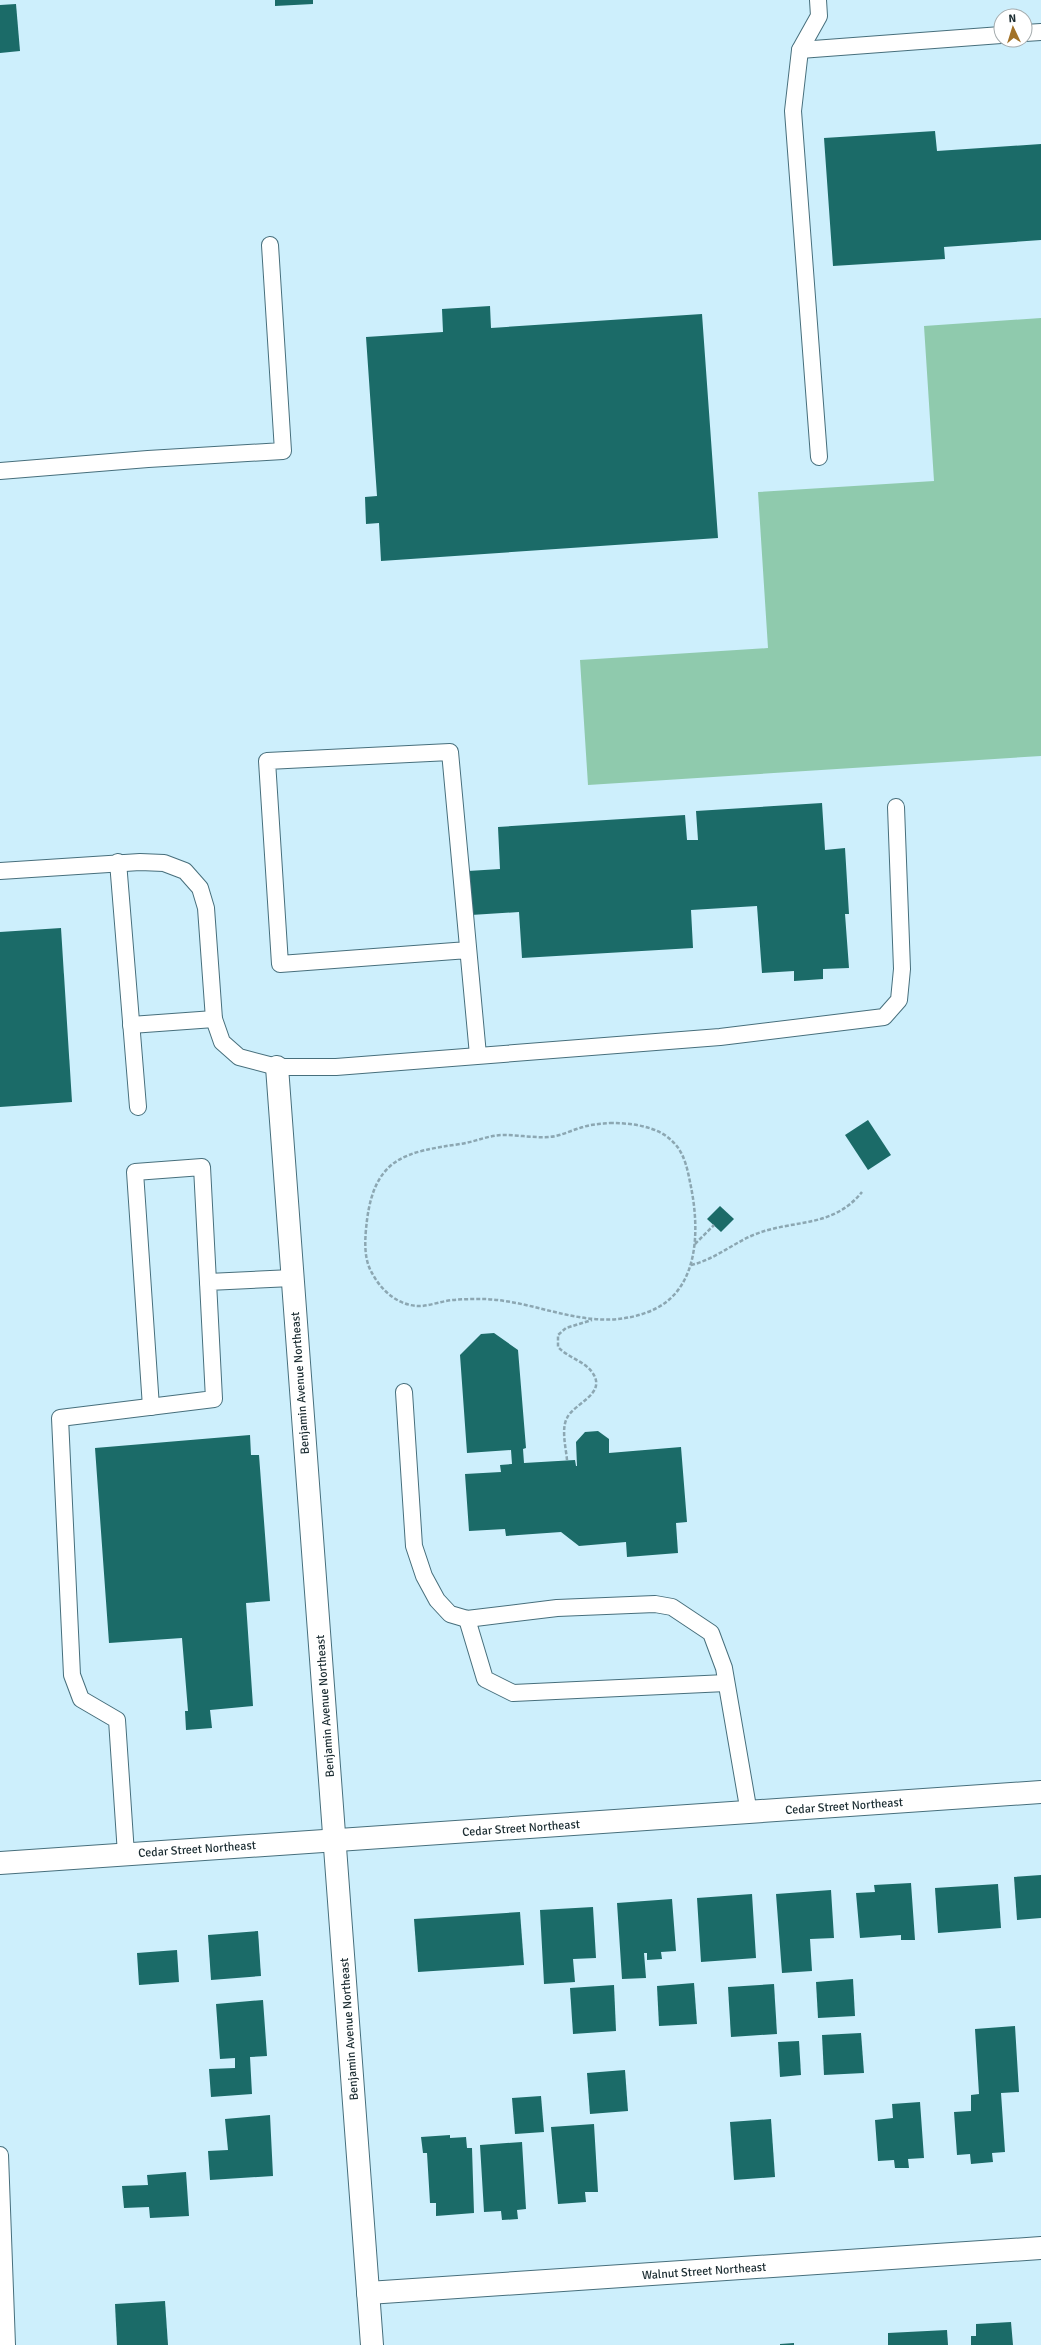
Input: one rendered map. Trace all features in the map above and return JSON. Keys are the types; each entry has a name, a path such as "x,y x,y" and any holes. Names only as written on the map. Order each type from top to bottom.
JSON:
{"street":[{"name":"Benjamin Avenue Northeast","path":"277,1067 336,1840 372,2345"},
{"name":"Cedar Street Northeast","path":"0,1862 749,1813 1041,1792"},
{"name":"Walnut Street Northeast","path":"368,2293 1041,2248"}],"lane":[{"path":"818,0 819,16 800,50 793,111 819,456"},
{"path":"800,50 993,36"},
{"path":"0,471 148,458 282,451 270,245"},
{"path":"468,950 280,964 267,761 450,752 478,1055"},
{"path":"0,871 118,862 164,863 185,871 200,888 206,908 214,1019 222,1042 239,1057 277,1067 336,1067 720,1037 884,1017 899,1000 902,969 896,807"},
{"path":"118,862 138,1106"},
{"path":"131,1025 214,1019"},
{"path":"126,1854 117,1720 81,1699 72,1675 60,1418 151,1407 214,1399 202,1167 135,1172 151,1407"},
{"path":"208,1282 292,1278"},
{"path":"404,1392 414,1546 424,1576 437,1600 450,1614 467,1619 556,1608 655,1604 672,1607 711,1633 724,1668 749,1813"},
{"path":"467,1619 485,1679 513,1693 726,1683"},
{"path":"0,2155 7,2345"}],"path":[{"path":"610,1123 645,1127 674,1142 688,1168 695,1216 695,1244 691,1265 679,1288 666,1301 650,1312 619,1319 594,1320 496,1300 454,1300 423,1306 402,1303 393,1297 371,1272 365,1249 370,1204 379,1179 395,1162 404,1156 430,1148 460,1144 488,1136 550,1137 583,1127 610,1123"},
{"path":"691,1265 702,1262 737,1242 767,1230 833,1215 851,1205 862,1192"},
{"path":"695,1244 714,1225"},
{"path":"567,1460 565,1437 567,1416 587,1400 594,1391 595,1380 591,1370 558,1346 558,1335 566,1328 594,1320"}],"green space":[{"path":"1041,318 1041,756 588,785 580,660 768,648 758,492 934,481 924,326"}],"building":[{"path":"275,0 313,0 313,4 275,6"},
{"path":"16,4 20,51 0,53 0,5"},
{"path":"935,131 937,151 1041,144 1041,240 944,247 945,259 833,266 824,138"},
{"path":"490,306 491,328 702,314 718,538 381,561 379,523 366,524 365,497 377,496 366,337 443,332 442,309"},
{"path":"822,803 825,850 845,848 849,914 845,914 849,968 823,969 823,979 794,981 794,971 762,973 757,906 691,910 693,948 522,958 519,912 471,915 468,871 500,869 498,827 685,815 687,840 698,840 696,811"},
{"path":"61,928 72,1102 0,1107 0,932"},
{"path":"868,1120 891,1155 868,1170 845,1135"},
{"path":"720,1206 734,1219 721,1232 707,1219"},
{"path":"494,1333 518,1350 526,1448 523,1449 524,1463 575,1460 577,1466 576,1442 585,1432 598,1431 609,1439 609,1453 681,1447 687,1522 676,1523 678,1553 627,1557 626,1542 579,1546 561,1532 506,1536 505,1529 469,1531 465,1474 501,1472 500,1465 512,1464 511,1450 467,1453 460,1355 481,1334"},
{"path":"250,1435 251,1455 259,1455 270,1601 246,1603 253,1706 210,1710 212,1728 186,1730 185,1711 188,1711 182,1638 109,1643 95,1448"},
{"path":"1041,1875 1041,1918 1017,1920 1014,1877"},
{"path":"911,1883 915,1940 901,1940 901,1935 860,1938 856,1893 875,1892 874,1885"},
{"path":"998,1884 1001,1928 938,1933 935,1888"},
{"path":"831,1890 834,1938 810,1939 812,1971 782,1973 776,1894"},
{"path":"752,1894 756,1958 701,1962 697,1898"},
{"path":"672,1899 676,1951 661,1952 662,1959 647,1960 647,1953 644,1953 646,1978 622,1979 617,1903"},
{"path":"593,1907 596,1958 573,1959 575,1982 544,1984 540,1910"},
{"path":"520,1912 524,1965 418,1972 414,1919"},
{"path":"258,1931 261,1976 211,1980 208,1935"},
{"path":"177,1950 179,1982 139,1985 137,1953"},
{"path":"853,1979 855,2016 818,2018 816,1982"},
{"path":"694,1983 697,2024 659,2026 657,1986"},
{"path":"774,1984 777,2034 731,2037 728,1987"},
{"path":"614,1985 616,2031 573,2034 570,1988"},
{"path":"263,2000 267,2056 250,2057 252,2094 211,2097 209,2069 235,2068 235,2058 220,2059 216,2004"},
{"path":"1015,2026 1019,2092 1001,2093 1005,2152 992,2153 993,2162 971,2164 970,2154 957,2155 954,2112 971,2111 971,2095 979,2094 975,2029"},
{"path":"861,2033 864,2073 824,2075 822,2035"},
{"path":"799,2041 801,2075 780,2077 778,2042"},
{"path":"625,2070 628,2111 590,2114 587,2073"},
{"path":"541,2096 544,2132 515,2134 512,2098"},
{"path":"920,2102 924,2158 908,2159 909,2168 895,2168 894,2160 878,2161 875,2120 893,2118 892,2104"},
{"path":"270,2115 273,2176 210,2180 208,2151 228,2150 225,2119"},
{"path":"771,2119 775,2177 734,2180 730,2122"},
{"path":"594,2124 598,2192 585,2192 586,2202 558,2204 551,2127"},
{"path":"450,2135 450,2138 466,2137 467,2148 472,2148 474,2213 436,2216 436,2203 430,2203 427,2153 423,2153 421,2137"},
{"path":"522,2142 526,2209 517,2210 518,2219 502,2220 501,2211 484,2212 480,2145"},
{"path":"186,2172 189,2216 150,2218 149,2207 124,2208 122,2186 148,2185 147,2175"},
{"path":"165,2301 168,2345 117,2345 115,2304"},
{"path":"1011,2322 1013,2345 971,2345 971,2336 976,2336 976,2324"},
{"path":"947,2330 948,2345 888,2345 888,2333"},
{"path":"794,2343 794,2345 780,2345 780,2344"}]}
